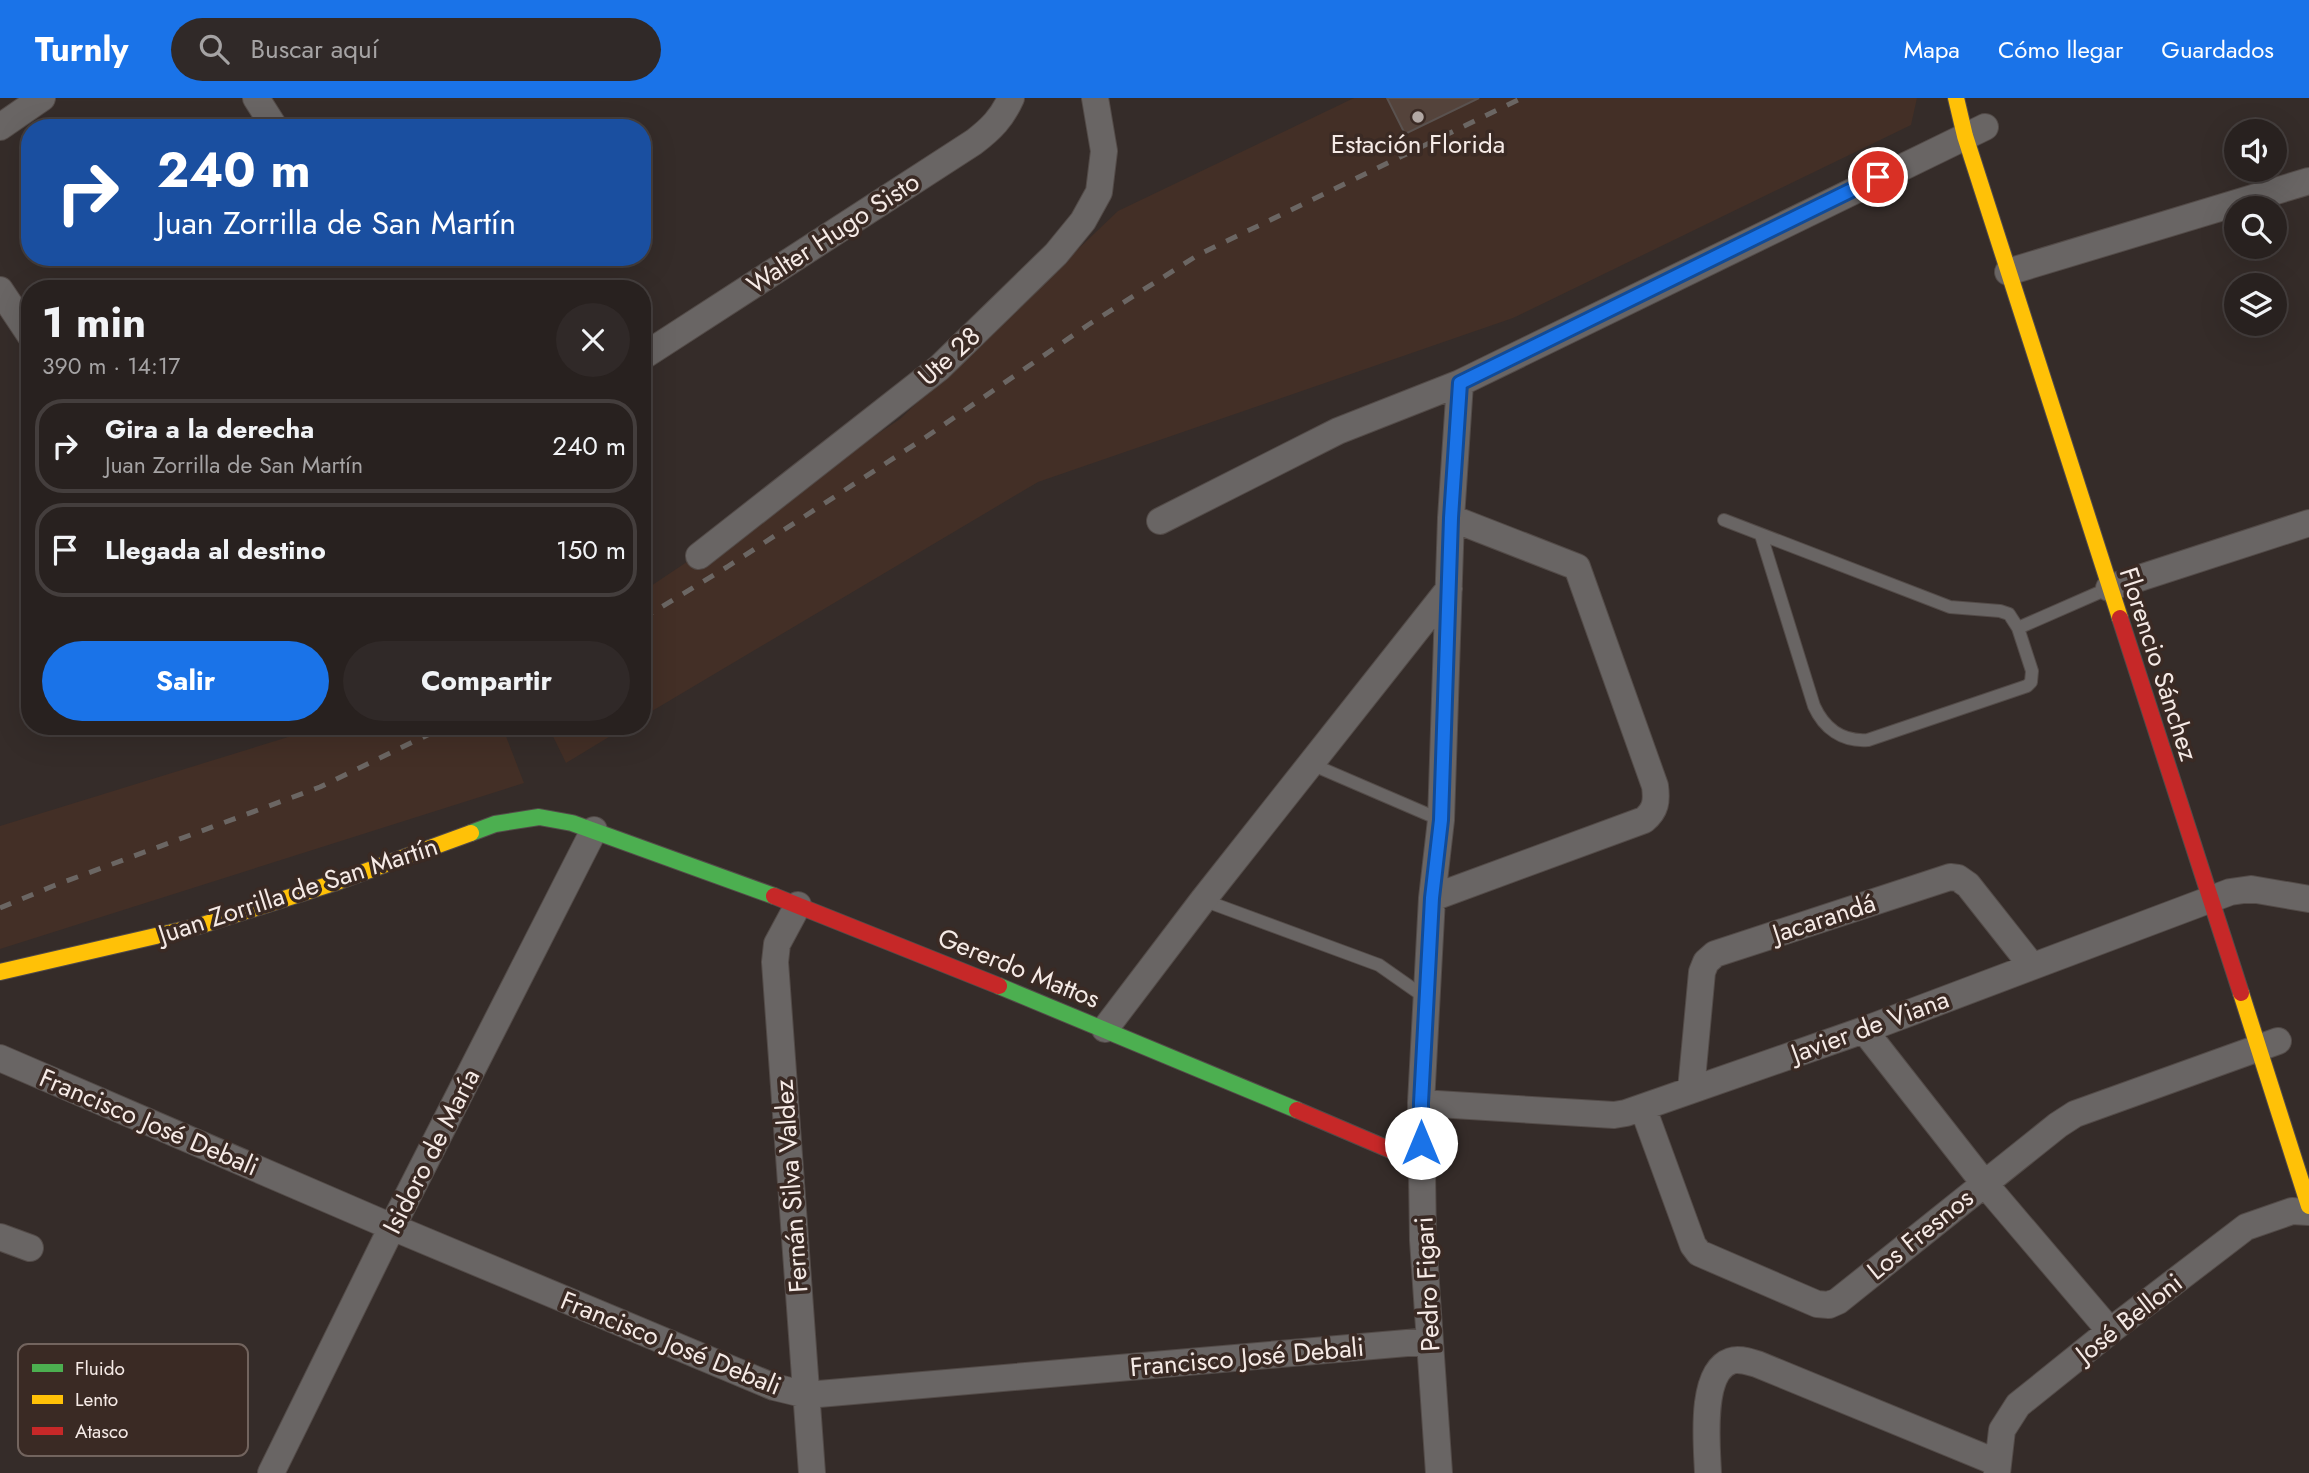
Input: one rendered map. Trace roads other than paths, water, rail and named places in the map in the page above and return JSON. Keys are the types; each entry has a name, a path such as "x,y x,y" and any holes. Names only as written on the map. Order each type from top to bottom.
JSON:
{"street":[{"path":"0,127 42,98"},
{"path":"256,98 269,119"},
{"name":"Walter Hugo Sisto","path":"651,351 974,142 1002,117 1011,98"},
{"name":"Ute 28","path":"699,556 939,368 1056,254 1083,221 1099,192 1104,151 1095,98"},
{"path":"1160,521 1338,431 1460,383 1980,129 1956,98"},
{"name":"Florencio Sánchez","path":"1980,129 2273,1043 2309,1206"},
{"path":"2026,267 2309,181"},
{"path":"0,290 21,322"},
{"name":"Pedro Figari","path":"1439,1473 1421,1163 1421,1103 1432,898 1441,820 1451,518 1460,383"},
{"path":"1432,898 1644,820 1651,814 1656,799 1655,786 1577,567 1451,518"},
{"path":"2127,582 2309,523"},
{"path":"1105,1029 1203,900 1450,589"},
{"name":"Juan Zorrilla de San Martín","path":"0,972 199,926 334,883 495,824 539,817 594,830"},
{"name":"Gererdo Mattos","path":"594,830 798,905 1105,1029 1421,1163"},
{"name":"Isidoro de María","path":"271,1473 391,1227 594,830"},
{"name":"Jacarandá","path":"1691,1090 1702,972 1706,961 1716,954 1950,877 1958,878 1968,885 2032,966"},
{"name":"Javier de Viana","path":"1421,1103 1614,1115 1643,1108 1864,1030 2225,894 2251,889 2309,899"},
{"name":"Fernán Silva Valdez","path":"798,905 777,944 775,962 812,1473"},
{"path":"1864,1030 1984,1183 2110,1331"},
{"name":"Los Fresnos","path":"1643,1108 1693,1245 1699,1253 1817,1304 1829,1305 1838,1301 1984,1183 2075,1114 2273,1043"},
{"name":"Francisco José Debali","path":"0,1058 391,1227 774,1387 807,1395 1430,1341"},
{"name":"José Belloni","path":"1997,1468 2002,1430 2018,1405 2246,1227 2292,1211 2309,1212"},
{"path":"0,1237 30,1248"},
{"path":"1709,1473 1706,1427 1711,1387 1723,1365 1733,1360 1757,1364 1997,1468"}],"lane":[{"path":"1724,520 1950,607 2009,614 2018,628 2032,671 2031,682 1868,740 1844,737 1822,722 1814,706 1761,535"},
{"path":"2018,628 2127,582"},
{"path":"1311,764 1441,820"},
{"path":"1203,900 1379,965 1426,998"}],"railway":[{"path":"651,613 926,437 1088,325 1198,255 1522,98"},
{"path":"0,908 320,787 427,735"}],"place":[{"name":"Estación Florida","path":"1418,117"}]}
